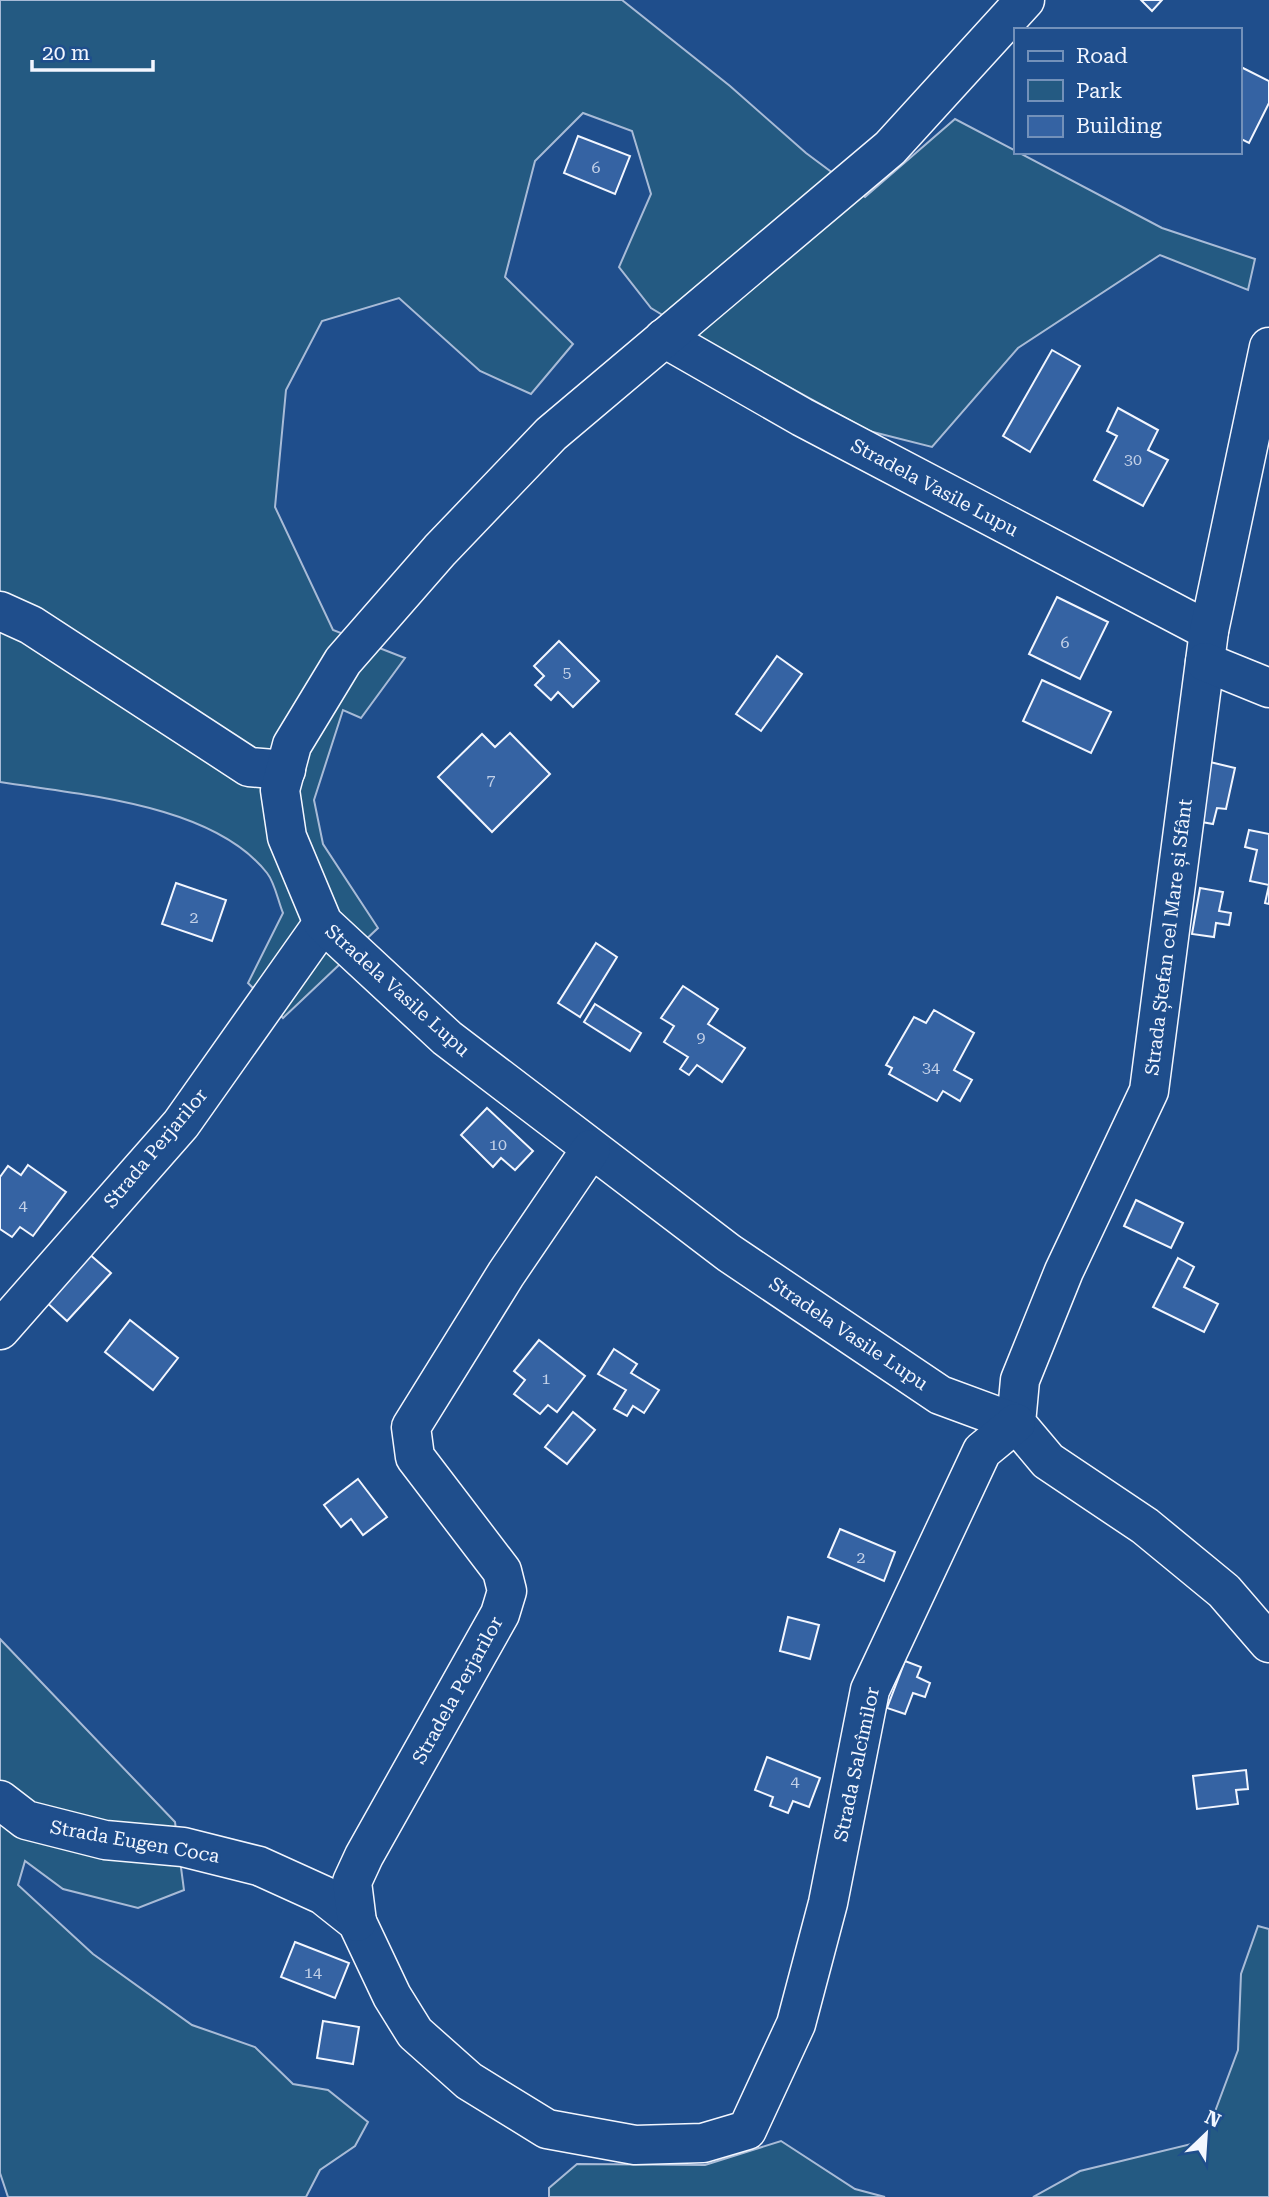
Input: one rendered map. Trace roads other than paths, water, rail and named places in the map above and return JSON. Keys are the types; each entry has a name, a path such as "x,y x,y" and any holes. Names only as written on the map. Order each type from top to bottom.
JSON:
{"street":[{"name":"Stradela Vasile Lupu","path":"1016,1423 940,1395 729,1253 447,1038 323,923 287,837 280,790 292,745 343,661 440,550 551,434 890,148 1026,0"},
{"name":"Stradela Vasile Lupu","path":"664,338 1207,646 1269,688"},
{"name":"Strada Ștefan cel Mare și Sfânt","path":"1016,1423 1020,1380 1059,1284 1149,1091 1207,646 1269,346"},
{"path":"0,611 31,625 249,767 286,770"},
{"name":"Strada Perjarilor","path":"0,1330 181,1124 323,923"},
{"name":"Stradela Perjarilor","path":"357,1922 352,1882 500,1614 507,1591 502,1571 415,1457 411,1427 506,1274 591,1149"},
{"path":"1016,1423 1048,1461 1145,1526 1224,1591 1269,1643"},
{"name":"Strada Salcîmilor","path":"747,2130 796,2024 828,1903 870,1690 982,1451 1016,1423"},
{"name":"Strada Eugen Coca","path":"0,1800 26,1820 105,1840 183,1847 258,1866 323,1895 357,1922 392,1996 415,2033 469,2081 547,2129 635,2145 703,2143 747,2130"}]}
